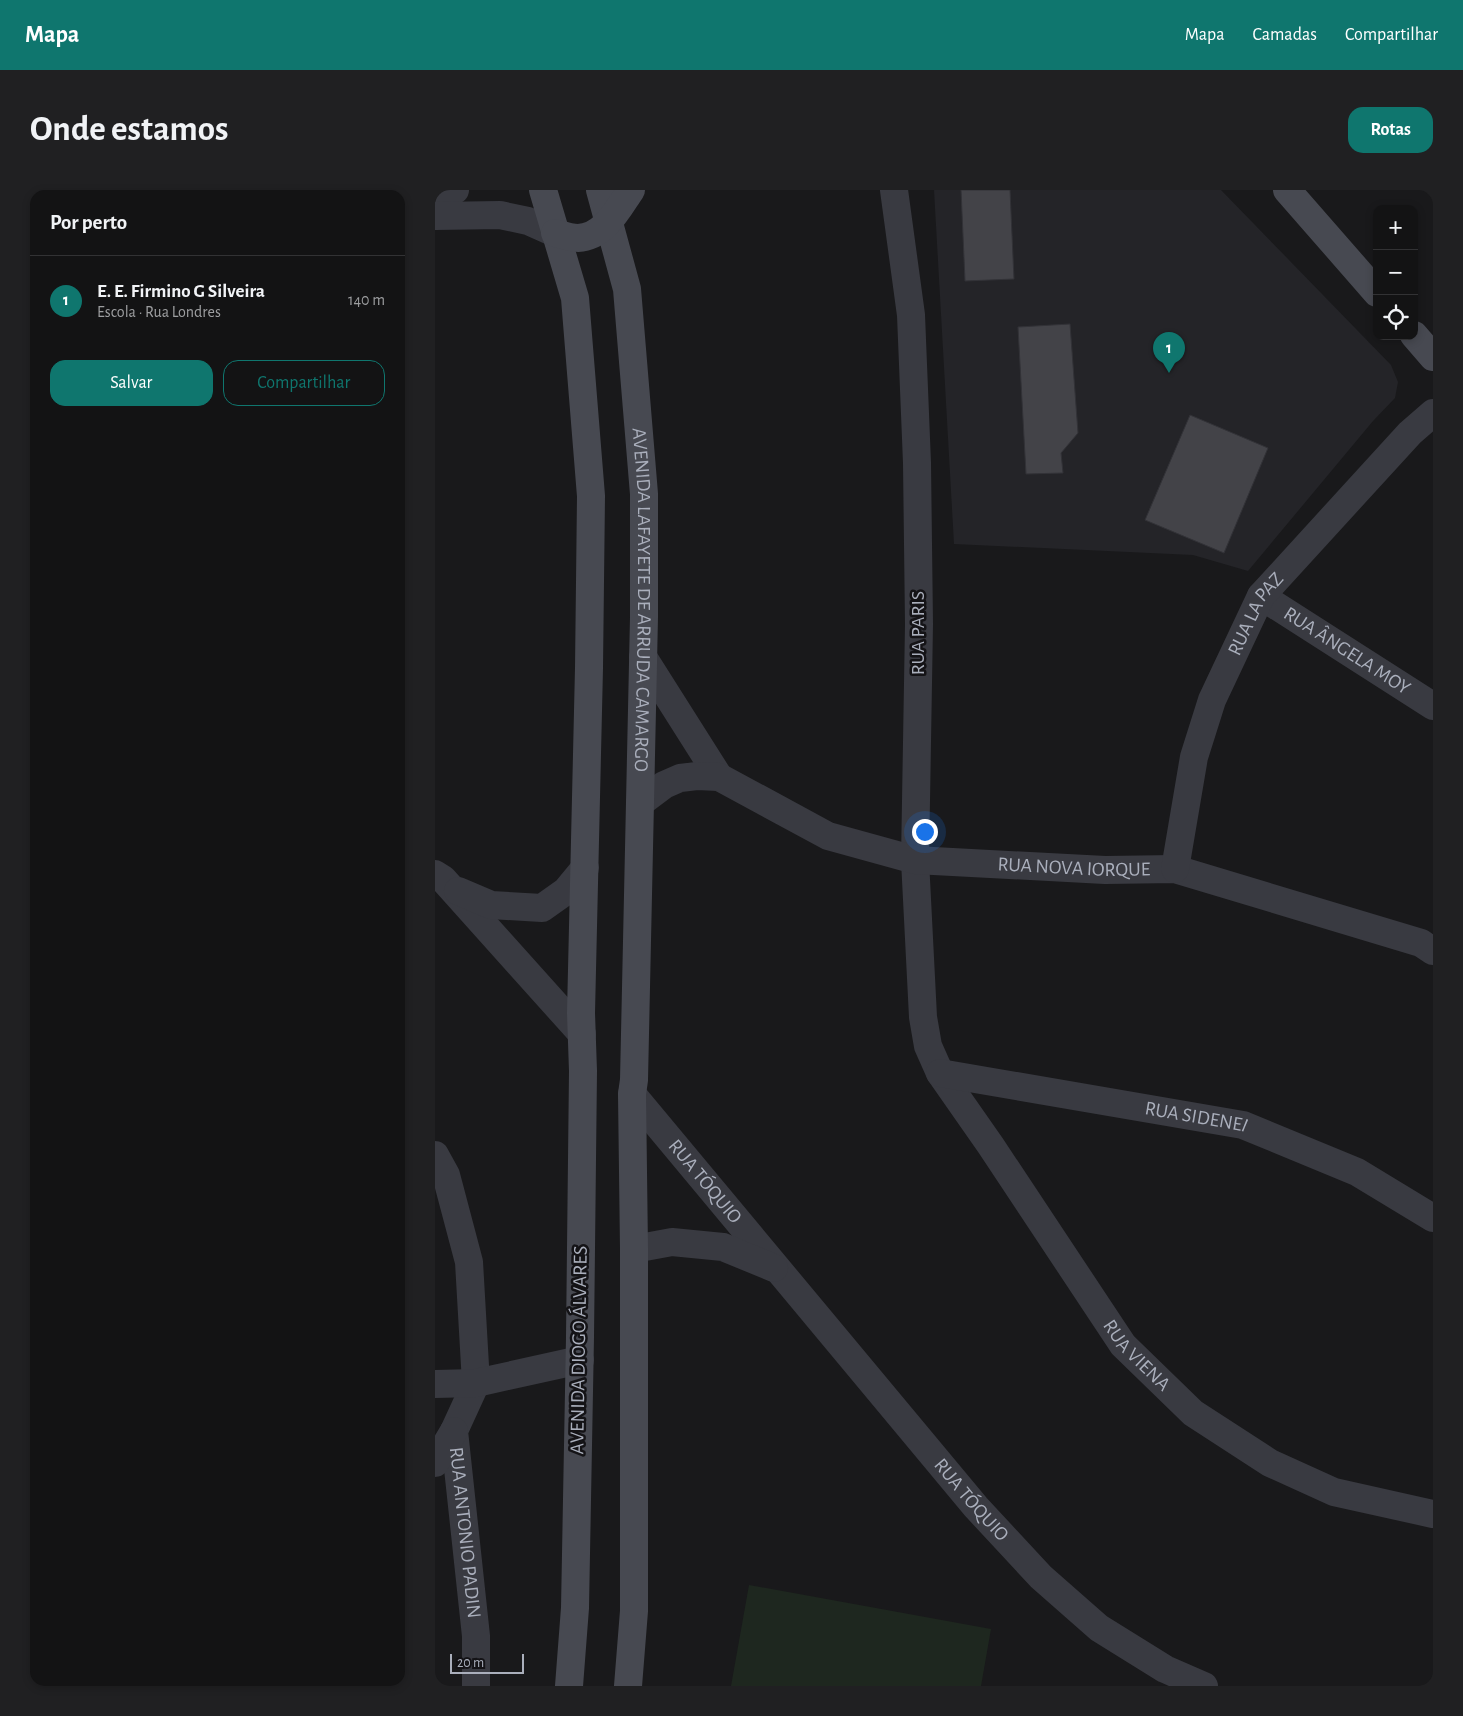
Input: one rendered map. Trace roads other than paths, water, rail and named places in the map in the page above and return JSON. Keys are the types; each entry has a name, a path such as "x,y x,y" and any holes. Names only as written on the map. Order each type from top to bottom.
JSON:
{"main road":[{"path":"543,190 575,298 591,496 582,1023"},
{"name":"AVENIDA LAFAYETE DE ARRUDA CAMARGO","path":"600,190 627,289 644,494 643,657 632,1094"},
{"path":"555,233 577,238 591,235 609,223 631,190"},
{"path":"1287,190 1373,287"},
{"path":"1418,340 1433,357"},
{"name":"AVENIDA DIOGO ÁLVARES","path":"569,1686 575,1608 580,1360 582,1023"},
{"path":"628,1686 634,1611 632,1094"}],"street":[{"path":"435,204 455,190"},
{"name":"RUA PARIS","path":"894,190 911,315 917,463 919,624 915,860 923,1017 928,1046 940,1073"},
{"path":"435,216 500,215 527,220 555,233"},
{"name":"RUA LA PAZ","path":"1175,869 1194,756 1211,700 1261,596 1410,434 1433,413"},
{"name":"RUA ÂNGELA MOY","path":"1261,596 1433,706"},
{"name":"RUA NOVA IORQUE","path":"643,657 719,778"},
{"name":"RUA NOVA IORQUE","path":"640,803 664,785 680,778 697,776 719,778 828,836 915,860 1105,870 1175,869 1421,943 1433,951"},
{"path":"443,881 491,905 542,908 566,891 585,868"},
{"path":"443,881 582,1023"},
{"name":"RUA SIDENEI","path":"940,1073 1243,1125 1357,1172 1433,1218"},
{"name":"RUA VIENA","path":"940,1073 1123,1345 1193,1413 1270,1463 1334,1492 1433,1514"},
{"name":"RUA TÓQUIO","path":"632,1094 976,1507 1041,1577 1099,1628 1165,1669 1204,1686"},
{"path":"435,1155 446,1175 469,1262 476,1383"},
{"name":"RUA TÓQUIO","path":"634,1249 672,1242 723,1247 777,1270"},
{"path":"435,1384 476,1383 580,1360"},
{"name":"RUA ANTONIO PADIN","path":"475,1686 476,1636 454,1431 476,1383"},
{"path":"435,1463 454,1431"}],"place":[{"name":"E. E. Firmino G Silveira","path":"1169,373"}]}
